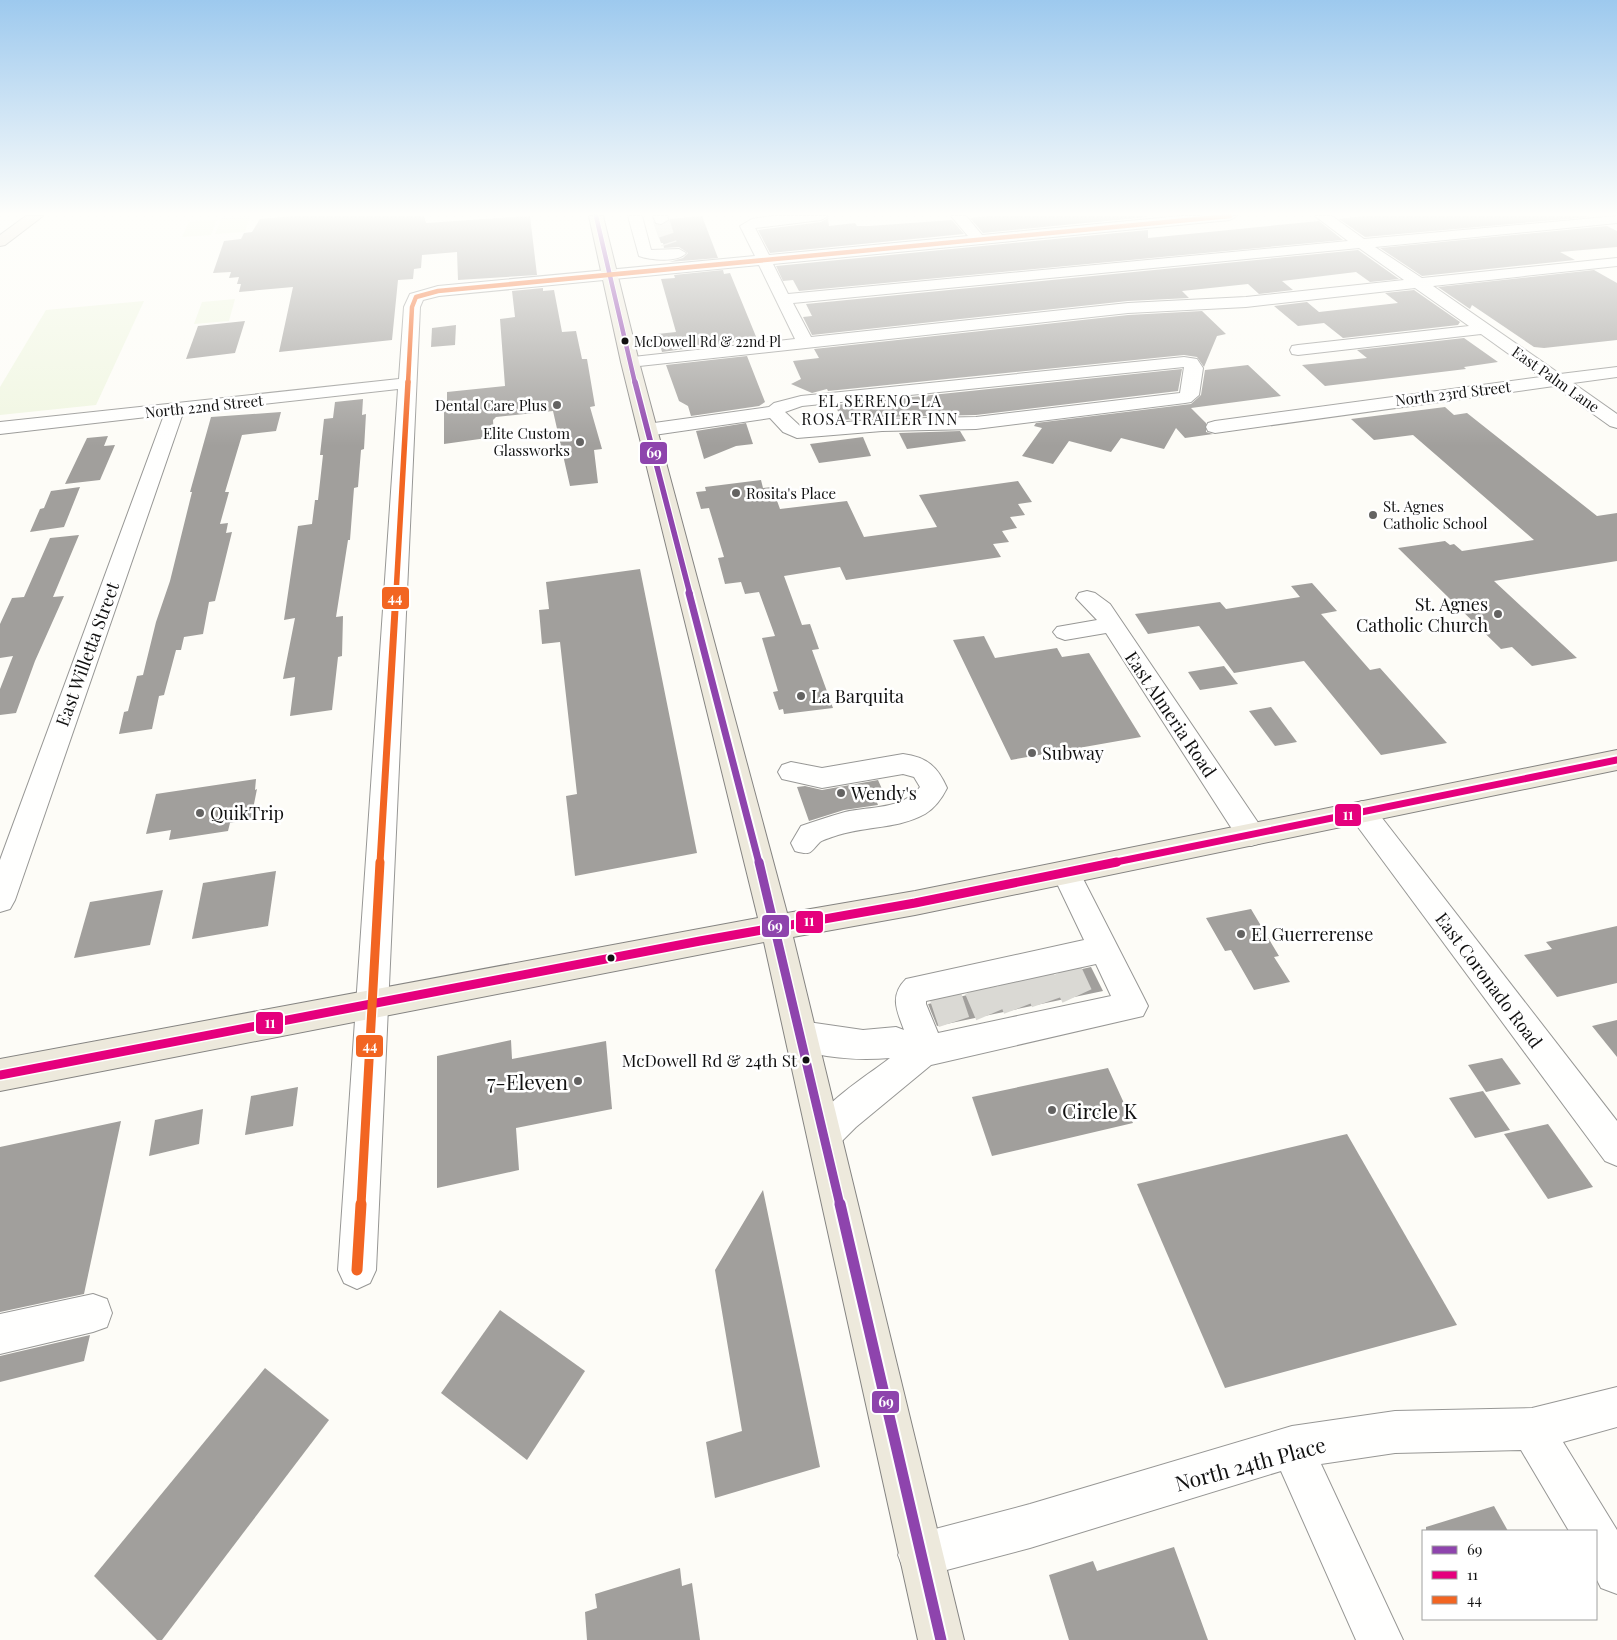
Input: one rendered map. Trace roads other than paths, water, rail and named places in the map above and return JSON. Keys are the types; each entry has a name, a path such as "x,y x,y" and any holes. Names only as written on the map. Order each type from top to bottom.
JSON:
{"main road":[{"path":"613,293 776,929 941,1640"},
{"path":"0,1075 1066,873 1617,760"}],"street":[{"path":"357,1270 412,307 416,297 432,293"},
{"path":"780,293 805,342"},
{"path":"784,299 852,293"},
{"path":"630,362 1128,308 1246,302 1332,293"},
{"name":"East Palm Lane","path":"1432,293 1617,422"},
{"path":"1298,350 1484,329"},
{"path":"647,430 774,412 780,407 801,401 1184,362 1191,363 1194,368 1190,395 1185,398 976,423 882,425 798,432 790,428 774,412"},
{"name":"North 23rd Street","path":"1215,427 1350,410 1371,404 1617,372"},
{"name":"North 22nd Street","path":"0,428 408,382"},
{"name":"East Willetta Street","path":"0,900 175,409"},
{"name":"East Almeria Road","path":"1087,598 1102,610 1252,835"},
{"path":"1065,632 1112,625"},
{"path":"791,772 822,778 903,764 915,765 925,770 934,788 919,804 906,812 845,823 811,834 805,843"},
{"name":"East Coronado Road","path":"1362,812 1617,1149"},
{"path":"824,1135 844,1115 925,1051 950,1011 1029,994 1132,1006 1066,873"},
{"path":"925,1051 910,1004 911,995 917,989 950,1011 1029,994 1104,950"},
{"path":"801,1036 863,1045 896,1042 925,1051"},
{"path":"0,1334 93,1313"},
{"name":"North 24th Place","path":"920,1555 1030,1526 1292,1447 1395,1432 1532,1429 1617,1407"},
{"path":"1532,1429 1592,1530"},
{"path":"1292,1447 1380,1640"},
{"path":"1597,1538 1617,1572"}],"tunnel":[{"path":"1065,970 1077,996"},
{"path":"1038,976 1047,1002"},
{"path":"1009,982 1019,1008"},
{"path":"980,988 991,1014"},
{"path":"945,995 954,1022"}],"place":[{"name":"McDowell Rd & 22nd Pl","path":"625,341"},
{"name":"Dental Care Plus","path":"557,405"},
{"name":"Elite Custom Glassworks","path":"580,442"},
{"name":"Rosita's Place","path":"736,493"},
{"name":"St. Agnes Catholic School","path":"1373,515"},
{"name":"St. Agnes Catholic Church","path":"1498,614"},
{"name":"La Barquita","path":"801,696"},
{"name":"Subway","path":"1032,753"},
{"name":"Wendy's","path":"841,793"},
{"name":"QuikTrip","path":"200,813"},
{"name":"El Guerrerense","path":"1241,934"},
{"name":"McDowell Rd & 24th St","path":"806,1060"},
{"name":"7-Eleven","path":"578,1081"},
{"name":"Circle K","path":"1052,1110"}],"district":[{"name":"EL SERENO-LA ROSA TRAILER INN","path":"880,409"}]}
